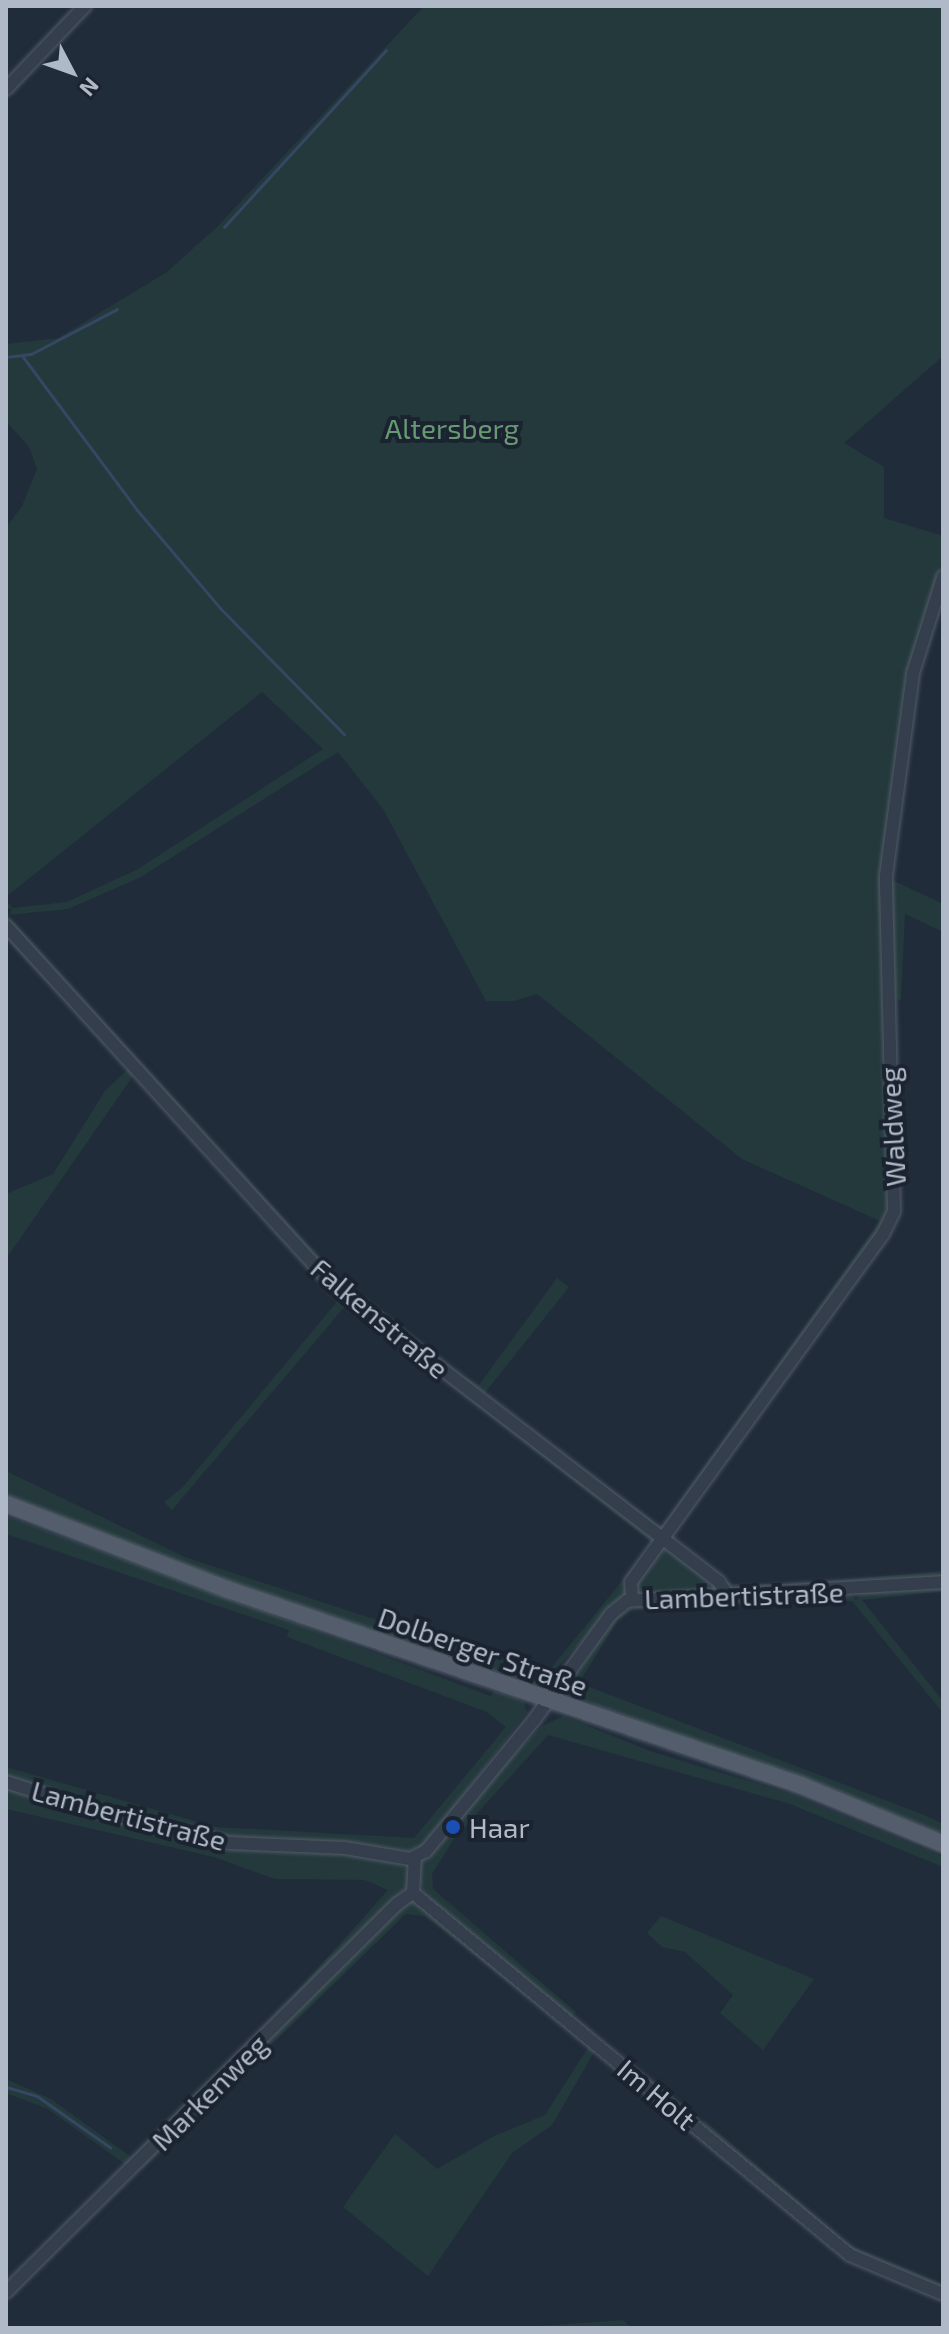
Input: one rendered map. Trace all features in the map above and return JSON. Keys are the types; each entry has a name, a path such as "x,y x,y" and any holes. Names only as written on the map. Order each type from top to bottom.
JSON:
{"main road":[{"name":"Dolberger Straße","path":"6,1504 226,1589 800,1785 943,1844"}],"street":[{"path":"6,89 85,6"},
{"name":"Waldweg","path":"632,1599 631,1582 883,1234 894,1211 886,876 913,673 943,577"},
{"name":"Falkenstraße","path":"6,926 335,1287 719,1582 728,1596"},
{"name":"Lambertistraße","path":"6,1782 90,1809 230,1843 415,1858 548,1701 611,1614 632,1599 943,1582"},
{"path":"413,1893 415,1858"},
{"name":"Markenweg","path":"6,2292 397,1904 413,1893"},
{"name":"Im Holt","path":"413,1893 850,2255 943,2294"}],"green space":[{"name":"Altersberg","path":"424,6 943,6 943,356 844,443 884,467 884,518 943,536 943,566 912,674 884,876 943,904 943,932 905,914 901,1000 882,997 894,1188 880,1234 661,1530 650,1527 493,1409 336,1283 6,922 8,917 324,1262 461,1375 479,1385 557,1278 569,1287 484,1394 661,1527 880,1221 742,1159 537,994 514,1001 486,1001 383,809 338,752 141,877 68,909 9,915 12,909 6,908 6,900 13,908 67,902 138,869 323,749 262,692 6,897 6,528 22,506 37,469 29,447 6,421 6,344 58,338 167,272 217,227"},
{"path":"6,931 135,1073 6,1259 6,1194 53,1174 105,1091 128,1069 6,938"},
{"path":"340,1298 354,1304 645,1531 652,1539 651,1544 347,1304 172,1510 164,1502 182,1488"},
{"path":"6,1471 185,1557 364,1616 552,1667 650,1547 625,1595 540,1686 226,1582 6,1497"},
{"path":"6,1516 491,1696 494,1691 524,1702 527,1712 432,1836 420,1847 404,1852 230,1838 91,1804 6,1776 6,1767 216,1827 414,1838 506,1727 487,1712 287,1637 289,1630 6,1534"},
{"path":"663,1545 716,1584 718,1591 637,1592 634,1584"},
{"path":"943,1571 943,1577 732,1591 719,1578 734,1584 791,1584"},
{"path":"943,1586 943,1591 862,1600 943,1701 943,1713 852,1601 633,1609 618,1620 579,1683 924,1815 943,1824 943,1837 570,1695 568,1687 614,1618 642,1603 851,1594 856,1600 862,1593"},
{"path":"563,1716 650,1751 794,1795 943,1857 943,1867 790,1804 548,1735 453,1840 432,1874 433,1889 576,2012 571,2018 427,1898 420,1882 420,1863 495,1774 542,1726"},
{"path":"6,1787 231,1847 343,1853 400,1864 408,1870 408,1885 129,2167 48,2109 6,2093 6,2079 51,2099 131,2157 284,2006 388,1890 365,1880 275,1879 214,1857 6,1809"},
{"path":"414,1900 597,2047 552,2125 512,2153 428,2276 343,2207 395,2134 437,2169 494,2136 545,2115 589,2046 425,1916 406,1914 144,2168 131,2174 400,1905"},
{"path":"661,1916 814,1979 763,2050 720,2013 733,1995 685,1952 662,1947 647,1933"},
{"path":"705,2121 849,2245 943,2284 943,2291 861,2257 701,2126"},
{"path":"623,2320 631,2328 524,2328 525,2327"}],"waterway":[{"path":"224,227 386,50"},
{"path":"6,357 31,354 117,309"},
{"path":"23,357 137,510 220,608 344,734"},
{"path":"6,2087 37,2096 111,2148"}],"place":[{"name":"Haar","path":"453,1827"}]}
